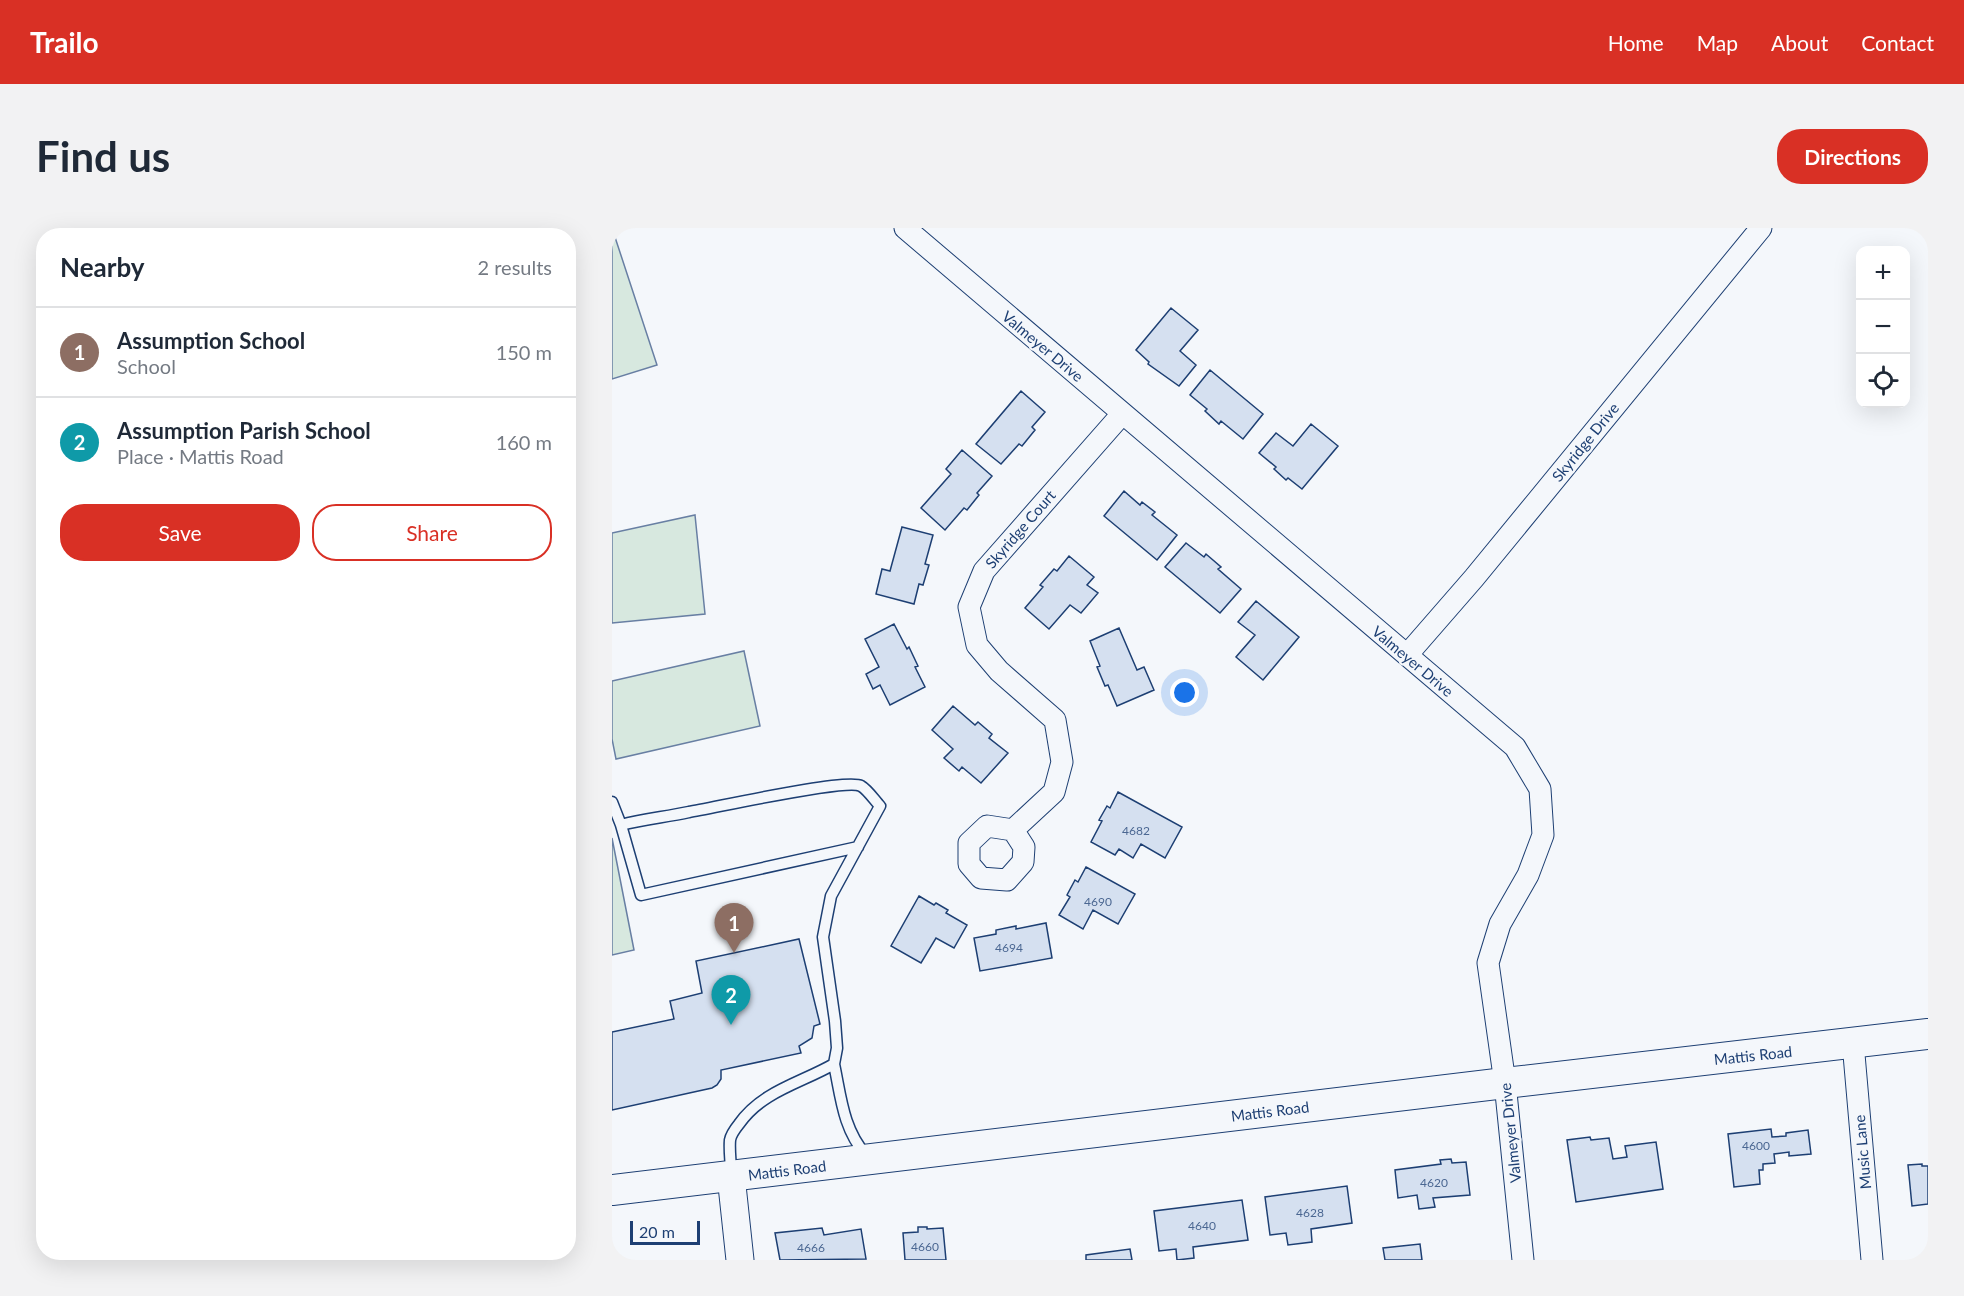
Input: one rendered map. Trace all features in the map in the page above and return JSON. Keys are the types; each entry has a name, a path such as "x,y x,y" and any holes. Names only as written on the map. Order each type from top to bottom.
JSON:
{"main road":[{"name":"Mattis Road","path":"612,1190 1928,1034"}],"street":[{"name":"Valmeyer Drive","path":"905,228 1515,747 1540,789 1543,835 1528,875 1500,924 1488,963 1505,1083 1523,1260"},
{"name":"Skyridge Drive","path":"1407,655 1474,578 1761,228"},
{"name":"Skyridge Court","path":"1013,830 1054,792 1062,762 1055,720 999,671 977,645 969,607 984,571 1122,414"},
{"name":"Music Lane","path":"1853,1043 1872,1260"},
{"path":"731,1176 740,1260"}],"lane":[{"path":"621,825 777,795 849,784 861,786 880,807 831,896 823,937 835,1021 837,1048 834,1064 847,1125 855,1142 870,1160"},
{"path":"612,802 642,895 858,847"},
{"path":"731,1176 730,1140 742,1118 772,1094 834,1064"}],"shaded area":[{"path":"612,228 657,365 612,379"},
{"path":"695,515 705,614 612,623 612,533"},
{"path":"744,651 760,726 616,759 612,739 612,681"},
{"path":"612,838 634,950 612,955"}],"building":[{"path":"1171,308 1198,330 1180,351 1196,365 1179,386 1148,364 1149,362 1136,350"},
{"path":"1210,370 1263,414 1243,439 1221,421 1219,424 1205,411 1207,409 1190,395"},
{"path":"1021,391 1045,412 1032,427 1035,430 1022,446 1019,444 1001,464 976,444"},
{"path":"1311,424 1338,446 1302,489 1288,478 1286,480 1274,469 1276,467 1259,453 1276,433 1293,446"},
{"path":"962,450 992,476 977,493 979,495 967,510 964,508 945,530 921,508 951,474 946,469"},
{"path":"1124,491 1140,505 1142,502 1155,512 1152,515 1177,535 1157,560 1104,516"},
{"path":"902,527 933,535 925,564 929,565 923,585 919,584 914,604 876,594 882,569 890,571"},
{"path":"1186,543 1204,557 1206,554 1221,567 1218,569 1241,589 1220,613 1165,567"},
{"path":"1069,556 1094,577 1087,585 1098,593 1081,613 1070,605 1049,629 1025,608 1043,587 1040,585 1054,569 1057,571"},
{"path":"1256,601 1299,637 1263,680 1236,657 1255,635 1238,622"},
{"path":"894,624 907,649 909,647 918,666 915,667 925,687 890,705 880,685 873,689 866,674 879,667 865,639"},
{"path":"1119,628 1137,670 1144,667 1154,690 1117,706 1097,667 1100,666 1090,641"},
{"path":"953,706 975,725 978,722 992,734 989,738 1008,753 981,783 962,767 959,771 944,758 953,749 932,730"},
{"path":"1118,792 1182,827 1165,858 1141,844 1133,858 1119,849 1115,855 1091,842 1102,821 1099,820 1107,806 1110,808"},
{"path":"1086,867 1135,894 1118,924 1093,910 1083,929 1059,915 1070,897 1067,895 1075,880 1078,882"},
{"path":"919,896 948,910 946,913 967,925 954,948 936,938 921,963 891,946"},
{"path":"1046,923 1052,958 980,971 974,938 996,934 996,930"},
{"path":"799,939 820,1024 814,1026 812,1038 799,1046 801,1053 721,1070 721,1079 712,1088 612,1110 612,1032 674,1019 670,1001 702,993 696,961"},
{"path":"1771,1129 1772,1137 1808,1130 1811,1154 1789,1156 1789,1152 1774,1154 1775,1163 1763,1164 1763,1170 1759,1170 1760,1184 1734,1187 1728,1134"},
{"path":"1590,1137 1591,1140 1609,1138 1613,1159 1627,1157 1625,1146 1656,1142 1663,1189 1576,1202 1567,1140"},
{"path":"1451,1159 1452,1163 1466,1162 1470,1195 1433,1198 1435,1207 1419,1209 1417,1195 1398,1198 1395,1170 1441,1164 1440,1160"},
{"path":"1922,1164 1922,1166 1928,1166 1928,1204 1912,1206 1908,1165"},
{"path":"1347,1186 1352,1223 1311,1229 1312,1242 1288,1245 1286,1233 1270,1235 1265,1197"},
{"path":"1242,1200 1248,1240 1193,1247 1194,1258 1177,1260 1176,1249 1159,1251 1154,1211"},
{"path":"918,1227 943,1228 946,1260 905,1260 903,1233 918,1232"},
{"path":"822,1228 824,1235 861,1229 866,1259 780,1260 775,1233"},
{"path":"1420,1244 1422,1260 1385,1260 1383,1248"},
{"path":"1130,1249 1132,1260 1086,1260 1086,1255"}],"place":[{"name":"Assumption School","path":"734,953"},
{"name":"Assumption Parish School","path":"731,1025"}]}
